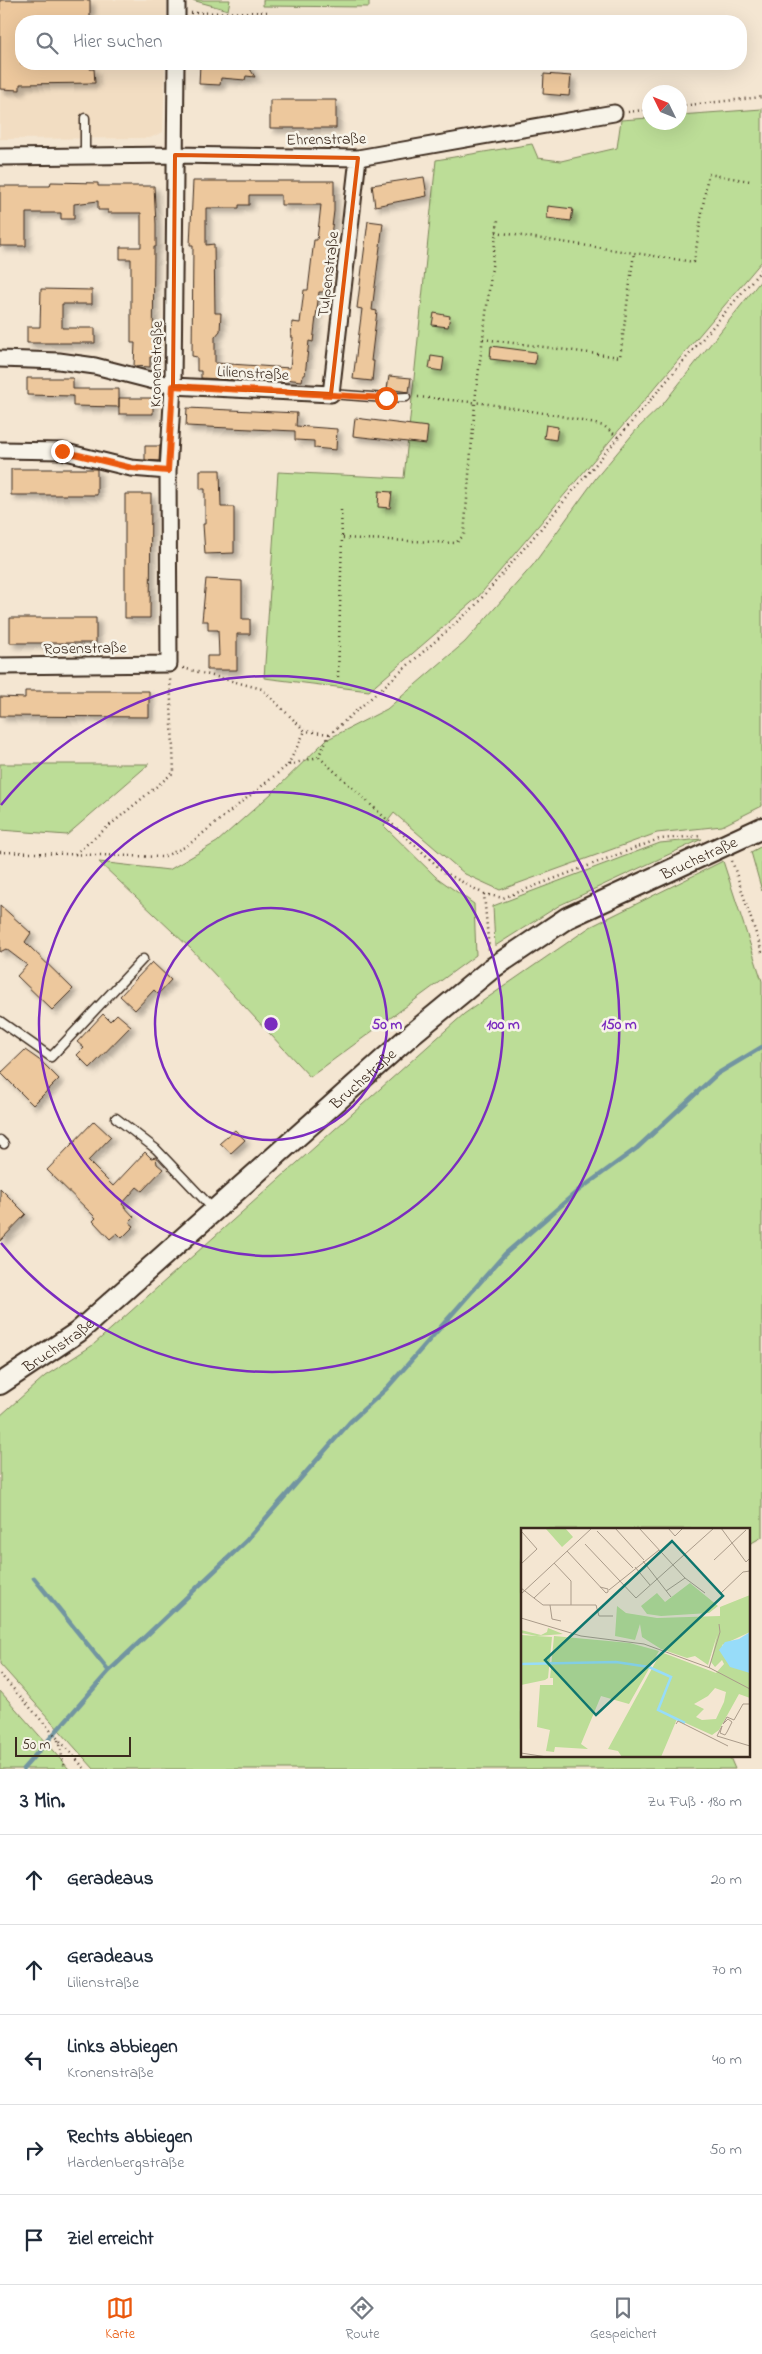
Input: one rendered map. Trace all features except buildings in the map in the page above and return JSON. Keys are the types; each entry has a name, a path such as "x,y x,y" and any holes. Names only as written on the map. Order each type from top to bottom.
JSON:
{"street":[{"name":"Kronenstraße","path":"169,664 168,471 173,386 176,70"},
{"name":"Ehrenstraße","path":"0,157 175,154 358,158 614,113"},
{"name":"Tulpenstraße","path":"331,394 358,158"},
{"name":"Lilienstraße","path":"0,359 59,361 86,365 173,386 331,394"},
{"path":"0,450 62,451 132,468 168,471"},
{"name":"Rosenstraße","path":"0,666 169,664"},
{"name":"Bruchstraße","path":"0,1384 78,1332 412,1034 490,969 567,918 762,828"}],"lane":[{"path":"85,118 85,156"},
{"path":"331,394 386,398 406,397"},
{"path":"0,1022 51,1057 143,960"},
{"path":"116,1118 156,1149 214,1211"}],"path":[{"path":"177,12 267,12"},
{"path":"687,105 762,98"},
{"path":"614,113 642,110"},
{"path":"496,232 694,262 708,174 750,181"},
{"path":"342,538 456,543 462,540 483,339 498,220"},
{"path":"483,339 620,357 634,253"},
{"path":"288,764 318,757 330,734 474,608 762,269"},
{"path":"406,397 528,410 604,426 619,438"},
{"path":"338,677 342,538 341,510"},
{"path":"74,854 174,772 169,664 262,688 306,731 330,734"},
{"path":"0,852 163,857 186,846 288,764 306,731"},
{"path":"318,757 444,872 484,894 503,898 659,839 706,836"},
{"path":"726,844 762,952"},
{"path":"484,894 489,957"},
{"path":"0,1674 85,1769"},
{"path":"58,1738 65,1769"}],"highlighted area":[{"path":"175,155 358,158 331,394 173,386"}],"shaded area":[{"path":"0,0 167,0 167,15 15,15 15,70 165,70 163,132 150,138 0,139"}],"green space":[{"path":"192,0 230,0 228,10"},
{"path":"263,0 369,0 369,7 263,6"},
{"path":"762,109 762,261 478,597 369,691 264,678 278,472 404,478 436,160 532,144 538,158 561,161 617,148 621,120 642,118 642,130 687,130 687,114"},
{"path":"762,279 762,806 722,826 657,833 500,890 465,874 394,813 384,826 436,877 474,904 476,955 310,1077 191,949 99,862 169,870 217,842 272,793 326,740 387,709 465,642 533,565 596,478 637,429 663,404"},
{"path":"0,764 149,764 67,835 0,830"},
{"path":"702,839 560,905 495,946 493,906 660,843"},
{"path":"762,846 762,891 751,852"},
{"path":"723,861 762,981 762,1537 750,1544 750,1528 521,1528 521,1756 729,1756 735,1769 94,1769 0,1664 0,1416 45,1376 93,1345 464,1014 590,927"},
{"path":"0,1691 69,1769 0,1769"}],"waterway":[{"path":"23,1769 109,1671 246,1541 350,1422 387,1388 505,1254 579,1190 637,1148 717,1074 762,1047"},
{"path":"34,1578 109,1671"}],"route":[{"path":"62,451 132,468 168,471 173,386 386,398"}]}
